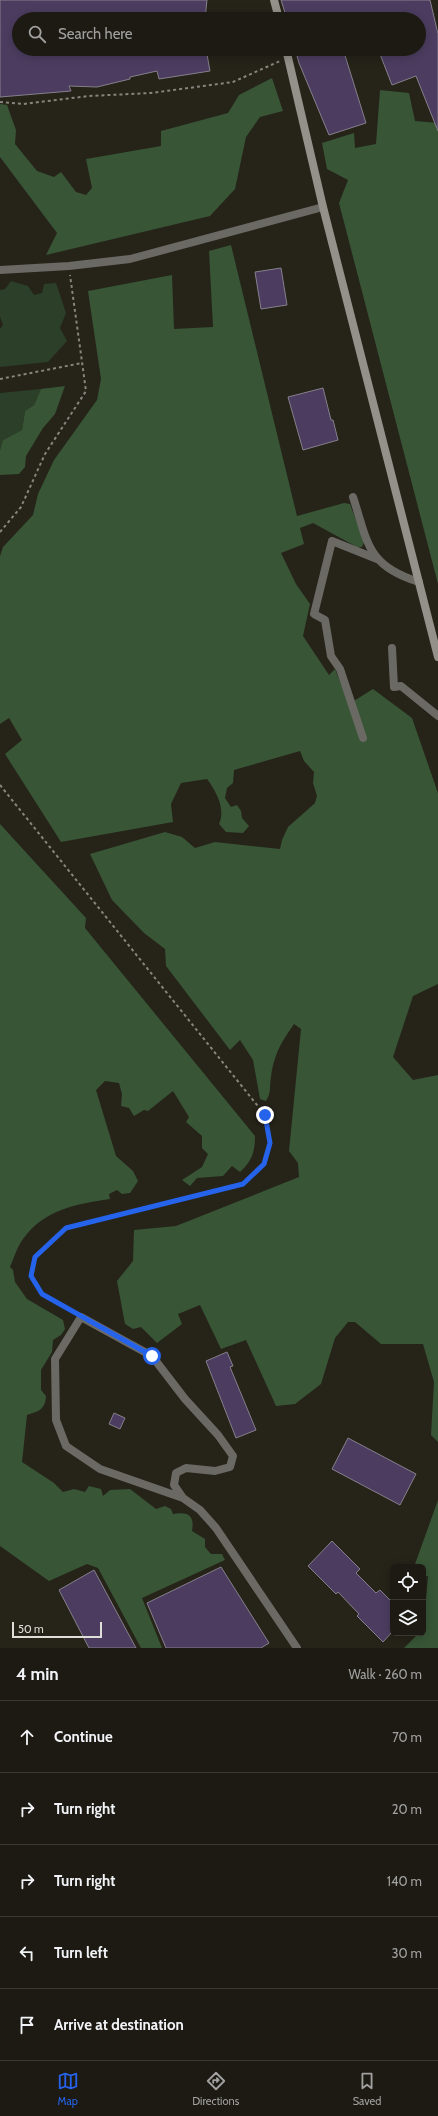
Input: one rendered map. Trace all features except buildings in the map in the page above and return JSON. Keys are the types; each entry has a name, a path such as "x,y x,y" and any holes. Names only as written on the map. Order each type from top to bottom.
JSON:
{"main road":[{"path":"274,0 277,12"},
{"path":"288,56 323,208 438,657"}],"street":[{"path":"0,270 69,266 130,259 323,208"},
{"path":"353,497 370,551 377,559 401,577 419,582"},
{"path":"363,738 340,669 331,656 324,620 314,614 332,541 377,559"},
{"path":"392,648 394,687 401,686 438,716"},
{"path":"183,1498 174,1485 176,1473 186,1468 215,1471 230,1468 233,1456 218,1435 185,1399 152,1356 82,1317 55,1359 56,1420 66,1446 100,1469 183,1498 200,1510 216,1528 297,1648"}],"path":[{"path":"0,102 23,104 89,96 151,93 232,82 281,56"},
{"path":"0,532 21,507 45,454 86,391 69,266"},
{"path":"0,379 82,363"},
{"path":"0,785 265,1115 270,1143 264,1164 243,1184 66,1228 35,1257 31,1276 42,1294 82,1317"}],"green space":[{"path":"272,78 283,111 260,117 246,137 235,189 210,216 46,255 57,233 0,157 0,104 7,105 16,130 15,144 37,171 54,177 61,172 76,192 86,195 92,188 86,159 161,146 161,131 228,113 239,95"},
{"path":"380,90 409,93 415,121 438,123 438,584 339,203 348,180 327,169 322,143 354,133 355,148 376,144"},
{"path":"231,245 297,516 344,503 350,504 364,542 362,547 357,547 313,523 300,528 304,544 281,553 296,584 310,604 303,636 329,675 335,669 349,704 373,689 412,718 438,793 438,984 413,996 393,1057 413,1080 438,1075 438,1442 431,1435 434,1382 423,1344 381,1344 355,1322 348,1322 335,1338 321,1384 295,1404 276,1406 246,1340 221,1349 200,1305 178,1314 182,1324 157,1343 141,1327 133,1329 125,1324 117,1281 133,1261 134,1230 176,1226 299,1177 298,1163 289,1151 301,1029 294,1024 282,1043 274,1062 269,1095 266,1101 260,1099 253,1060 240,1040 230,1050 166,966 165,949 144,933 112,900 90,854 165,832 182,837 195,848 215,842 280,849 288,827 315,803 317,796 313,783 314,772 304,761 300,751 234,770 233,783 227,788 225,798 231,807 237,805 241,811 242,818 249,826 243,833 226,832 219,824 221,818 221,806 214,789 207,779 181,783 171,804 173,822 61,842 5,754 22,740 9,718 0,724 0,556 3,547 33,515 38,494 54,460 97,400 101,379 88,291 172,275 174,329 213,327 209,251"},
{"path":"11,281 28,286 34,295 42,293 44,284 56,283 66,313 60,328 67,341 48,362 0,367 0,329 3,325 0,317 0,290 5,289"},
{"path":"65,386 55,414 43,428 26,456 25,467 19,474 0,475 0,450 3,440 22,430 25,411 34,405 41,389"},
{"path":"41,389 34,405 25,411 22,430 3,440 0,450 0,393"},
{"path":"0,824 86,918 85,928 255,1136 252,1156 240,1172 232,1166 223,1176 197,1178 190,1186 182,1180 202,1167 208,1154 202,1148 202,1136 186,1122 189,1117 173,1091 148,1111 144,1110 134,1116 129,1108 121,1106 122,1094 119,1083 105,1081 96,1090 116,1156 133,1171 138,1181 130,1193 122,1194 117,1190 109,1194 110,1199 73,1206 51,1214 32,1229 23,1239 17,1249 10,1267 13,1270 15,1282 27,1299 63,1320 65,1329 61,1335 53,1340 52,1352 41,1370 41,1390 46,1396 45,1401 41,1409 27,1415 22,1462 54,1483 63,1492 74,1489 85,1492 89,1486 101,1489 103,1496 110,1490 130,1489 156,1509 165,1506 171,1509 173,1514 182,1513 189,1515 193,1525 192,1531 205,1539 205,1547 211,1554 222,1554 225,1560 142,1598 162,1648 141,1648 98,1568 87,1564 49,1581 0,1546"},
{"path":"438,1500 438,1648 404,1648 416,1636 426,1636 426,1599 428,1576 426,1576 426,1564 415,1564"}],"route":[{"path":"152,1356 42,1294 31,1276 35,1257 66,1228 243,1184 264,1164 270,1143 265,1115"}]}
